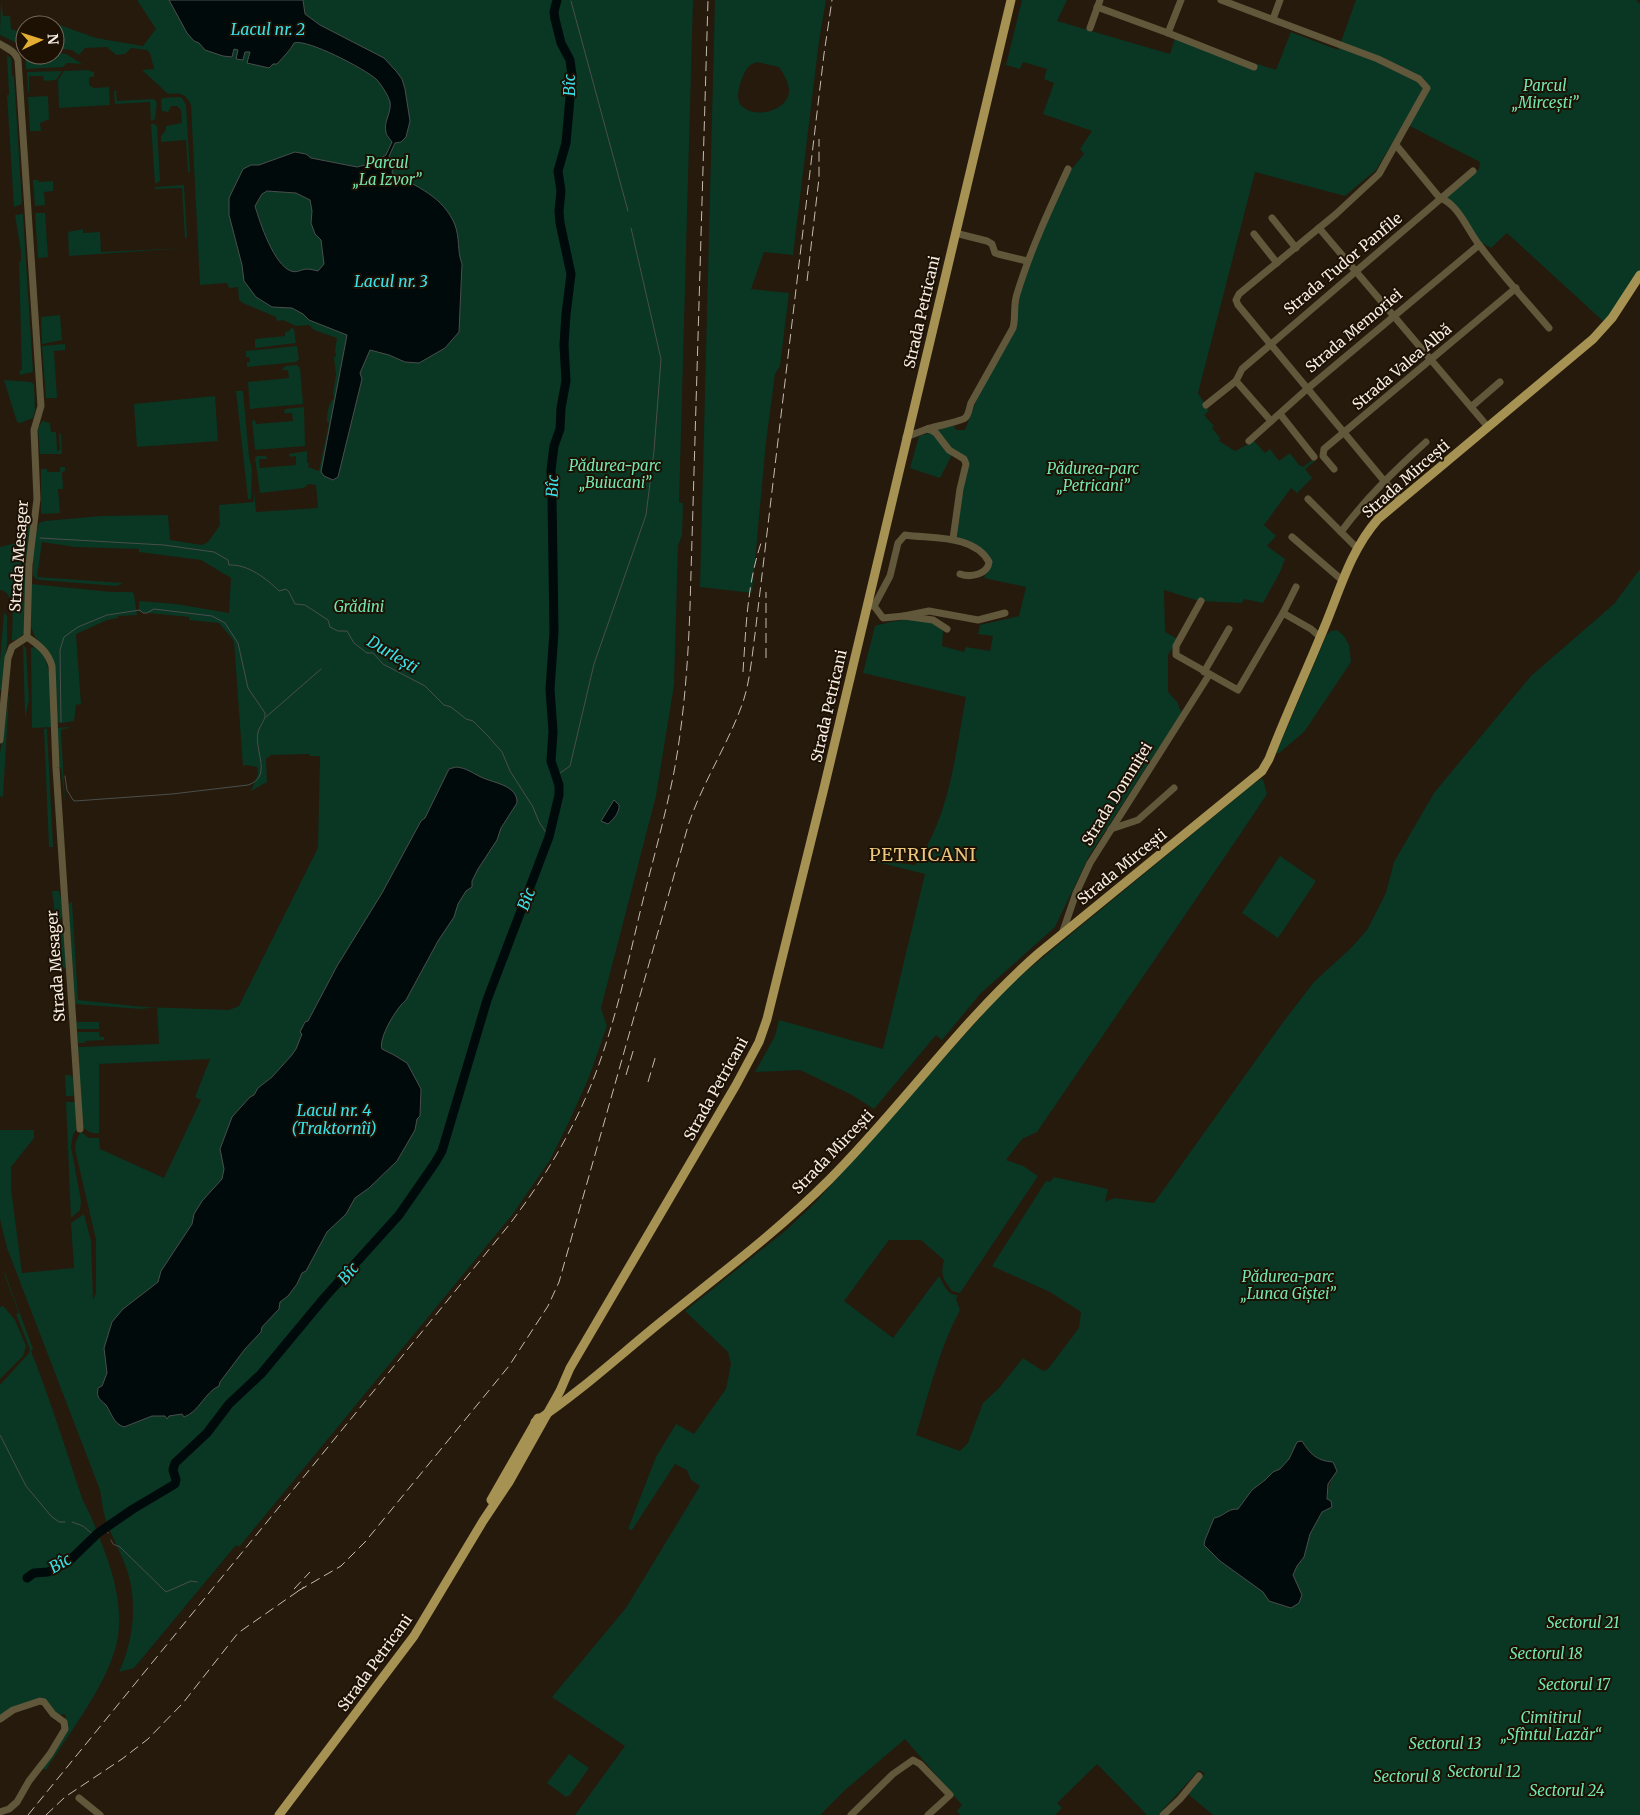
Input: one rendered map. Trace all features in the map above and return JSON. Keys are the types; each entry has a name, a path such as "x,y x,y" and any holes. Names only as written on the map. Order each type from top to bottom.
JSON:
{"main road":[{"name":"Strada Petricani","path":"483,1521 494,1494 555,1387 565,1376 700,1147 759,1042 776,987 870,606 906,437 1011,0"},
{"name":"Strada Mircești","path":"535,1422 611,1364 786,1219 815,1193 868,1138 979,1010 1012,976 1262,772 1320,637 1342,580 1357,548 1378,519 1601,331 1612,318 1640,275"},
{"name":"Strada Petricani","path":"279,1815 414,1636 483,1521 509,1482 560,1391 565,1376"}],"street":[{"path":"1168,33 1181,0"},
{"path":"1224,0 1378,59 1419,79 1427,88 1379,174 1296,248 1236,298 1238,305 1270,345 1400,500"},
{"path":"1273,19 1280,0"},
{"path":"1090,28 1099,4 1254,67"},
{"name":"Strada Mesager","path":"0,44 16,54 18,60 40,406 34,430 37,499 29,558 27,637 44,650 52,666 56,768 80,1129"},
{"path":"1396,145 1438,197 1453,206 1462,216 1479,245 1549,328"},
{"path":"906,437 927,429 960,421 967,415 971,403 1013,328 1015,301 1027,261 1068,168"},
{"name":"Strada Tudor Panfile","path":"1206,405 1236,381 1242,369 1473,171"},
{"path":"1272,218 1296,248"},
{"path":"1319,228 1488,427"},
{"path":"955,234 987,241 992,244 995,253 1027,261"},
{"path":"1254,234 1277,263"},
{"name":"Strada Memoriei","path":"1249,441 1307,389 1479,245"},
{"name":"Strada Valea Albă","path":"1334,469 1324,458 1322,453 1324,449 1516,288"},
{"path":"1236,381 1271,421"},
{"path":"1471,406 1500,382"},
{"path":"1280,414 1314,457"},
{"path":"927,429 936,433 949,450 964,460 966,464 960,489 953,539"},
{"path":"1341,532 1357,510 1384,480 1426,442"},
{"path":"1308,499 1357,548"},
{"path":"960,574 971,576 984,572 989,567 989,562 977,550 953,539 906,535 898,543 890,576 870,606 883,618 929,611 978,620 1005,613"},
{"path":"1292,537 1342,580"},
{"path":"1201,601 1176,646 1175,652 1177,657 1238,690 1296,587"},
{"path":"1283,613 1311,629 1320,637"},
{"path":"904,616 933,620 947,629"},
{"name":"Strada Domniței","path":"1062,934 1076,892 1090,863 1206,673 1229,629"},
{"path":"0,740 8,658 12,647 27,637"},
{"path":"1111,829 1138,820 1174,788"},
{"path":"0,1719 13,1710 40,1701 44,1702 48,1710 64,1722 65,1726 50,1754 17,1802 9,1810 0,1812"},
{"path":"851,1815 899,1769 910,1761 916,1761 950,1795 928,1815"},
{"path":"1163,1815 1180,1799 1199,1776"},
{"path":"80,1798 100,1815"}],"green space":[{"path":"1,0 3,16 10,16 11,29 15,30 15,42 0,35"},
{"name":"Parcul „La Izvor”","path":"137,0 693,0 679,503 683,503 682,535 678,546 674,685 656,796 601,1008 607,1026 589,1077 550,1160 512,1215 239,1547 236,1545 134,1668 119,1672 128,1647 133,1620 130,1580 124,1561 107,1523 100,1490 7,1248 0,1219 0,1130 34,1130 34,1138 11,1167 11,1189 22,1273 74,1268 71,1223 84,1214 91,1241 93,1300 96,1293 96,1240 75,1149 77,1138 81,1132 89,1138 99,1138 100,1149 164,1178 201,1100 195,1097 210,1059 99,1064 99,1133 94,1133 83,1127 78,1047 159,1044 157,1007 229,1010 239,1006 318,848 320,756 310,756 309,754 270,755 270,757 266,758 267,782 251,791 258,774 257,767 245,765 243,767 234,641 219,623 189,620 189,617 139,612 139,601 176,604 229,613 231,578 201,560 139,552 139,549 75,547 42,542 37,577 123,583 117,586 40,580 33,575 33,541 39,523 45,521 101,516 168,515 170,540 202,545 208,542 220,525 219,505 254,502 254,490 256,512 318,508 316,485 308,484 304,488 260,493 255,458 257,456 266,456 267,459 259,459 260,468 296,465 296,456 290,457 289,454 307,451 308,467 319,471 329,423 327,422 328,409 334,398 336,375 334,357 336,356 337,338 314,330 309,325 296,326 283,320 277,321 276,317 239,300 238,287 229,288 227,283 200,285 191,105 189,101 182,95 168,94 142,70 154,69 150,53 147,50 131,48 125,54 116,55 107,47 85,48 79,55 72,50 65,49 65,27 96,38 143,46 156,29"},
{"path":"715,0 826,0 819,41 793,255 764,252 751,289 789,293 780,366 775,374 766,442 752,593 700,587","holes":["757,62 779,67 789,88 787,98 783,104 776,109 761,112 753,112 740,104 738,98 741,81 749,67"]},
{"name":"Pădurea-parc „Petricani”","path":"1022,0 1067,0 1057,21 1170,54 1175,38 1276,70 1291,32 1338,50 1356,0 1636,0 1640,4 1640,270 1614,312 1603,321 1507,233 1491,248 1480,242 1446,198 1479,169 1480,162 1404,123 1376,170 1345,196 1255,172 1198,393 1209,411 1204,415 1214,426 1212,428 1220,438 1219,441 1235,451 1254,441 1265,453 1270,449 1279,461 1290,453 1299,465 1303,467 1312,460 1315,461 1305,469 1312,478 1297,493 1291,488 1264,525 1276,536 1267,546 1285,559 1280,572 1263,603 1244,599 1242,603 1199,601 1164,590 1165,632 1178,639 1168,655 1168,692 1178,703 1182,712 1089,856 1055,927 980,994 942,1040 936,1035 874,1109 852,1095 800,1070 755,1072 775,1036 779,1020 883,1049 925,874 865,859 915,865 927,846 944,806 950,784 966,697 863,673 875,626 901,620 920,620 936,625 943,631 942,646 964,652 966,647 990,651 993,636 978,634 980,625 1019,616 1026,587 984,578 991,561 957,539 967,459 954,451 940,478 910,468 919,436 953,425 956,430 965,430 977,399 1017,324 1019,291 1028,262 1069,172 1084,154 1080,149 1092,131 1043,114 1054,83 1044,79 1047,69 1023,62 1020,69 1006,65"},
{"path":"65,54 82,64 67,63 65,65"},
{"path":"7,55 11,58 12,76 14,77 22,204 14,207 7,95 9,95"},
{"path":"26,65 65,65 63,67 26,69"},
{"path":"89,70 94,72 94,76 89,78 89,85 94,88 109,87 110,105 59,108 58,80 64,71"},
{"path":"62,71 56,80 44,81 43,76 29,76 28,93 27,72"},
{"path":"114,91 117,91 117,101 154,99 157,103 155,119 151,121 150,102 115,104"},
{"path":"48,96 49,119 40,123 41,131 30,131 28,97"},
{"path":"163,98 182,98 186,105 190,171 188,173 186,140 161,142 161,136 166,130 166,126 182,123 181,110 177,106 171,106 168,112 162,111 161,100"},
{"path":"151,124 157,126 160,181 155,184"},
{"path":"33,180 38,180 39,182 53,181 53,191 44,192 45,205 35,206"},
{"path":"184,185 187,237 185,239 182,188 155,189 155,187"},
{"path":"35,213 45,213 48,257 38,258"},
{"path":"23,214 33,372 20,375 19,371 22,370 19,262 21,261 21,252 15,215"},
{"path":"83,229 83,233 100,232 101,252 188,248 69,256 68,232"},
{"path":"60,315 62,340 42,344 41,317"},
{"path":"291,328 294,329 296,343 255,348 255,339 285,336 285,332"},
{"path":"65,344 65,350 54,351 57,398 46,398 42,346"},
{"path":"297,346 299,359 296,362 247,367 247,362 250,362 249,357 246,357 246,351"},
{"path":"297,365 300,368 303,404 250,409 248,382 289,378 288,370 282,370 285,366"},
{"path":"4,380 31,382 34,384 35,410 33,418 20,423 17,422"},
{"path":"236,391 243,391 249,457 252,469 251,499 248,499"},
{"path":"215,396 218,441 137,447 134,404"},
{"path":"304,407 305,446 255,450 252,421 255,420 256,424 293,421 292,413 284,413 285,409"},
{"path":"42,421 50,423 51,432 56,432 57,451 60,450 59,434 61,434 62,454 40,454 38,429"},
{"path":"60,467 65,467 65,471 62,472 63,489 58,489 60,513 41,514 41,469 47,469 47,472 60,472"},
{"path":"16,512 18,521 31,519 25,579 25,632 19,638 12,641 13,619 11,603 5,592 0,590 0,547 21,542"},
{"name":"Pădurea-parc „Lunca Gîștei”","path":"1640,569 1640,1815 1213,1815 1188,1794 1200,1777 1205,1774 1199,1770 1158,1815 1147,1815 1097,1764 1057,1803 1062,1808 1055,1815 960,1815 957,1811 962,1805 905,1739 845,1790 820,1815 575,1815 625,1746 552,1697 626,1608 700,1486 691,1480 687,1470 675,1464 632,1530 628,1529 656,1457 676,1424 694,1434 726,1389 731,1364 728,1352 685,1311 785,1231 815,1203 1008,986 1252,785 1261,779 1263,780 1267,794 1241,833 1037,1132 1022,1139 1006,1160 1023,1166 1038,1176 960,1293 952,1291 944,1280 942,1270 944,1260 921,1240 889,1240 844,1301 893,1338 939,1276 948,1292 958,1295 956,1299 960,1310 940,1356 916,1435 960,1451 968,1443 983,1403 999,1388 1023,1358 1043,1371 1048,1369 1079,1328 1081,1312 1050,1292 992,1266 1046,1181 1050,1182 1054,1177 1108,1189 1105,1202 1114,1198 1154,1203 1314,982 1352,947 1367,930 1386,893 1394,862 1434,793 1531,676 1614,604","holes":["1302,1441 1318,1458 1333,1462 1334,1476 1328,1491 1329,1508 1322,1512 1310,1534 1304,1557 1293,1575 1297,1584 1286,1607 1269,1601 1263,1592 1220,1561 1205,1540 1214,1519 1238,1509 1252,1490 1273,1472 1280,1469 1289,1459 1297,1442"]},
{"path":"31,584 112,592 132,592 134,594 137,615 118,616 118,618 107,620 76,634 81,704 76,705 74,721 57,722 47,650 35,637 31,627"},
{"path":"4,612 7,616 7,643 2,690 0,690 0,662"},
{"path":"1337,630 1344,636 1349,645 1351,662 1304,732 1279,753 1276,753 1327,634"},
{"path":"23,644 26,649 29,700 25,718"},
{"path":"37,646 47,663 49,673 52,727 32,728 31,648"},
{"path":"9,694 3,797 0,796 0,753"},
{"path":"56,728 70,728 62,729 61,732 65,802 61,768 58,768"},
{"path":"44,729 47,729 53,847 49,847"},
{"path":"1280,856 1316,881 1278,938 1242,913"},
{"path":"52,891 59,891 64,907 62,917 56,923"},
{"path":"72,902 78,1000 154,1007 141,1009 75,1004 68,904"},
{"path":"56,926 60,926 64,930 66,967 63,970 59,970 61,969"},
{"path":"76,1022 99,1022 99,1029 76,1029"},
{"path":"77,1032 99,1032 100,1037 104,1037 104,1040 78,1043"},
{"path":"65,1075 70,1075 73,1078 74,1096 66,1096"},
{"path":"66,1102 75,1102 78,1127 73,1135 71,1147 81,1201 80,1210 71,1218"},
{"path":"4,1273 33,1349 31,1351 81,1495 103,1547 113,1576 119,1606 118,1637 107,1671 88,1706 46,1770 43,1768 66,1723 65,1714 57,1715 42,1697 19,1705 0,1716 0,1385 29,1353 30,1349 16,1314 19,1313"},
{"path":"3,1306 15,1320 26,1346 23,1356 0,1379 0,1307"},
{"path":"569,1754 589,1768 570,1795 566,1797 547,1783"}],"water":[{"name":"Lacul nr. 3","path":"169,0 303,0 305,14 320,25 384,58 402,79 410,121 406,137 401,142 395,143 389,156 393,166 392,173 420,188 437,200 450,215 455,225 462,264 459,332 445,348 419,363 405,362 370,350 360,373 362,379 338,477 333,480 324,476 321,472 347,335 309,320 292,308 272,307 256,297 244,281 242,265 229,215 229,198 243,169 295,152 306,154 311,158 357,167 373,163 386,155 392,142 385,128 390,110 390,102 380,84 370,74 335,55 310,45 294,43 277,64 273,64 269,68 247,63 250,52 245,52 243,60 236,59 238,50 234,49 232,57 205,50 187,33","holes":["267,191 296,193 310,200 312,211 311,223 315,234 321,240 324,264 318,271 306,269 293,272 279,261 268,243 255,206 262,194"]},
{"name":"Lacul nr. 4 (Traktornîi)","path":"456,767 504,785 513,792 517,803 501,828 497,840 478,869 472,881 472,887 466,891 458,904 454,917 438,941 406,1000 393,1016 385,1031 382,1049 407,1063 421,1089 420,1116 417,1119 415,1130 397,1161 369,1188 355,1198 346,1214 327,1232 306,1271 302,1273 288,1296 280,1302 279,1309 262,1327 261,1332 245,1349 219,1386 194,1411 184,1417 182,1414 169,1416 167,1419 165,1416 152,1416 124,1427 120,1425 115,1421 106,1405 99,1399 98,1394 98,1388 102,1386 107,1373 104,1348 112,1322 123,1309 158,1282 161,1271 192,1224 194,1214 202,1201 222,1179 224,1169 220,1149 232,1117 254,1095 258,1088 272,1077 296,1049 302,1034 300,1032 305,1022 308,1021 337,966 382,893 421,821 425,818 449,769"},
{"path":"614,800 619,805 618,810 608,824 601,821"},
{"path":"1302,1441 1314,1456 1333,1462 1337,1471 1328,1484 1327,1499 1331,1501 1332,1507 1322,1512 1310,1534 1304,1557 1293,1575 1302,1595 1299,1603 1291,1608 1269,1601 1263,1592 1220,1561 1204,1545 1214,1518 1231,1510 1238,1509 1252,1490 1273,1472 1280,1469 1289,1459 1297,1442"}],"waterway":[{"name":"Bîc","path":"27,1578 34,1573 48,1572 67,1563 98,1533 175,1484 176,1480 173,1470 175,1463 207,1433 229,1404 261,1374 325,1297 399,1215 442,1151 487,1000 549,837 559,795 559,785 551,761 553,731 550,689 554,632 551,470 554,446 560,429 561,408 566,381 564,345 571,274 560,223 561,191 558,171 566,143 572,75 570,60 561,43 555,19 554,12 557,0"},
{"path":"571,1 628,211"},
{"path":"556,776 570,766 594,664 646,515 654,451 661,359 631,228"},
{"name":"Durlești","path":"40,538 164,545 214,552 228,560 229,565 236,565 257,573 279,591 286,589 295,604 305,605 328,620 330,627 338,631 347,631 354,643 367,653 373,653 383,664 425,686 444,705 451,707 466,719 473,721 502,752 510,771 549,837"},
{"path":"61,722 60,650 64,637 78,627 107,615 140,610 143,613 147,613 154,609 212,616 225,623 238,643 248,688 265,713 257,739 261,763 260,776 248,785 172,794 75,801 67,790 65,776"},
{"path":"266,717 321,669"},
{"path":"0,1435 26,1486 51,1516 59,1522 65,1522"},
{"path":"72,1522 83,1526 95,1536"},
{"name":"Bîc","path":"106,1527 108,1533"},
{"path":"111,1540 113,1544 120,1547 166,1592 191,1581 197,1582"}],"railway":[{"path":"28,1815 509,1225 534,1190 568,1135 595,1075 627,969 663,822 674,772 683,711 690,607 708,0"},
{"path":"298,1591 341,1566 365,1542 509,1366 548,1306 559,1282 688,826 700,795 737,718 751,668 832,0"},
{"path":"807,281 819,178 819,139"},
{"path":"743,672 750,591 761,543"},
{"path":"766,592 766,658"},
{"path":"626,1075 634,1048"},
{"path":"648,1082 656,1055"},
{"path":"294,1589 310,1572"},
{"path":"46,1815 65,1797 122,1759 148,1739 183,1703 238,1633 304,1587"}],"district":[{"name":"PETRICANI","path":"923,855"}],"water label":[{"name":"Lacul nr. 2","path":"268,29"}],"park label":[{"name":"Parcul „Mircești”","path":"1545,94"},
{"name":"Pădurea-parc „Buiucani”","path":"615,474"},
{"name":"Grădini","path":"359,607"},
{"name":"Sectorul 21","path":"1583,1623"},
{"name":"Sectorul 18","path":"1546,1654"},
{"name":"Sectorul 17","path":"1574,1685"},
{"name":"Cimitirul „Sfîntul Lazăr“","path":"1551,1726"},
{"name":"Sectorul 13","path":"1445,1744"},
{"name":"Sectorul 12","path":"1484,1772"},
{"name":"Sectorul 8","path":"1407,1777"},
{"name":"Sectorul 24","path":"1567,1791"}]}
